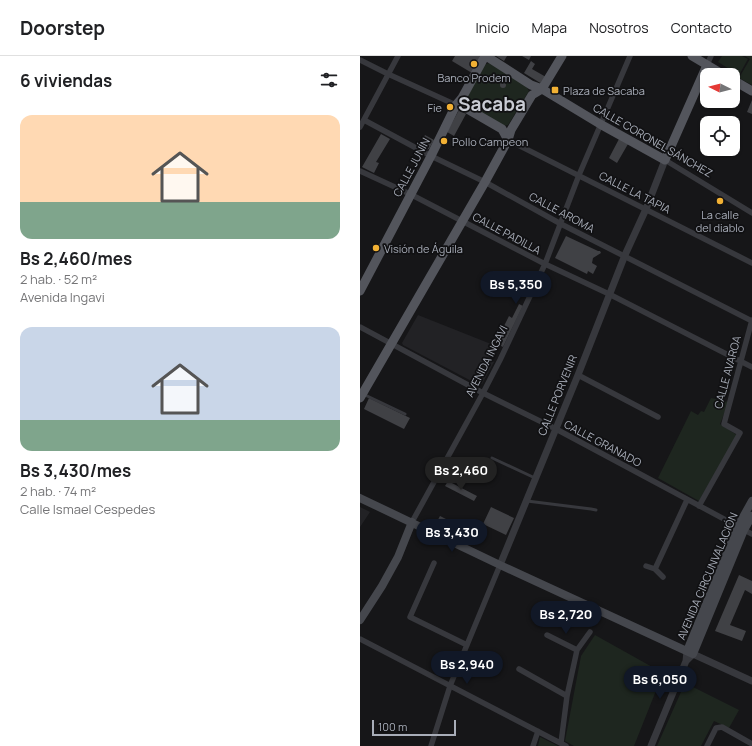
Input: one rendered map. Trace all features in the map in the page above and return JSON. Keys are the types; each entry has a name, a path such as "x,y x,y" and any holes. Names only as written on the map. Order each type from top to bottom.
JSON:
{"main road":[{"name":"CALLE CORONEL SÁNCHEZ","path":"486,56 531,84 665,160"},
{"name":"CALLE JUNÍN","path":"360,291 456,105 462,98 486,56"},
{"path":"361,396 485,182 508,140 511,130 532,96 542,89 562,56"},
{"path":"692,56 712,68"},
{"name":"CALLE PORVENIR","path":"665,160 707,65"},
{"path":"740,84 752,91"},
{"path":"456,105 464,107 502,129 508,140"},
{"path":"360,498 690,653"},
{"name":"AVENIDA CIRCUNVALACIÓN","path":"745,530 752,500"},
{"name":"AVENIDA CIRCUNVALACIÓN","path":"690,653 752,516"},
{"name":"AVENIDA INGAVI","path":"360,620 382,586 398,557 412,522"}],"street":[{"path":"360,127 398,56"},
{"name":"AVENIDA INGAVI","path":"412,522 483,393 545,264 600,124 630,56"},
{"name":"CALLE PORVENIR","path":"707,65 711,56"},
{"path":"360,60 456,105"},
{"name":"CALLE AROMA","path":"364,120 431,156 485,182 561,224 752,320"},
{"name":"CALLE LA TAPIA","path":"508,140 752,263"},
{"name":"CALLE PORVENIR","path":"431,746 450,686 665,160"},
{"name":"CALLE CORONEL SÁNCHEZ","path":"665,160 752,213"},
{"name":"CALLE PADILLA","path":"360,171 463,220 545,264 609,294 752,367"},
{"name":"CALLE AVAROA","path":"699,506 740,433 724,424 752,320"},
{"name":"CALLE GRANADO","path":"360,327 745,530"},
{"path":"578,375 658,417"},
{"path":"655,568 687,500"},
{"path":"434,563 410,617 467,645"},
{"path":"646,566 655,568 663,576"},
{"path":"561,743 567,696 577,650 590,632"},
{"path":"547,636 577,650"},
{"path":"360,639 566,746"},
{"path":"690,653 752,681"},
{"name":"AVENIDA CIRCUNVALACIÓN","path":"651,746 690,653"},
{"path":"519,669 567,696"},
{"path":"707,746 716,728 719,727 722,727 752,744"},
{"path":"533,746 538,731"}],"lane":[{"path":"361,396 405,414"},
{"path":"492,458 535,478"},
{"path":"526,501 596,510"}],"shaded area":[{"path":"722,56 742,56 748,59 740,73 740,68 728,68 718,62"},
{"path":"745,56 752,56 752,85 740,79 750,59"},
{"path":"489,63 526,86 529,91 508,125 503,126 467,105 465,100 484,65"},
{"path":"418,315 491,344 490,359 494,362 482,384 479,385 403,345 402,343"},
{"path":"711,398 729,402 720,424 737,435 699,501 658,478 691,411 698,415 701,411 704,412"},
{"path":"360,507 370,512 360,527"},
{"path":"595,635 663,673 634,746 574,746 565,741 581,656"},
{"path":"685,683 739,710 729,728 714,721 701,746 657,746"},
{"path":"540,737 558,746 538,746"}],"building":[{"path":"455,56 481,57 472,73 452,61"},
{"path":"496,56 507,56 504,61"},
{"path":"522,56 531,56 529,60"},
{"path":"531,61 535,64 532,69 546,77 542,84 524,73"},
{"path":"503,82 506,85 503,88 500,85"},
{"path":"752,100 752,114 747,112"},
{"path":"459,110 466,114 454,136 447,132"},
{"path":"381,134 390,139 376,162 379,163 374,173 362,167"},
{"path":"425,135 434,140 429,149 426,150 419,146"},
{"path":"619,139 628,144 617,163 609,158"},
{"path":"566,236 600,251 601,253 593,258 592,263 597,266 593,274 588,271 587,274 555,258"},
{"path":"519,304 523,306 503,347 499,345 505,332 502,330 509,316 512,318"},
{"path":"369,398 410,418 404,429 364,409"},
{"path":"448,481 477,496 474,501 445,486"},
{"path":"491,507 514,518 506,535 483,524"},
{"path":"440,516 468,530 472,522 480,526 472,542 435,525"},
{"path":"739,575 752,581 752,594 745,590 730,625 746,631 742,641 715,631"}],"place":[{"name":"Banco Prodem","path":"474,64"},
{"name":"Plaza de Sacaba","path":"555,90"},
{"name":"Fie","path":"450,107"},
{"name":"Pollo Campeon","path":"444,141"},
{"name":"La calle del diablo","path":"720,201"},
{"name":"Visión de Águila","path":"376,248"}],"district":[{"name":"Sacaba","path":"492,104"}]}
